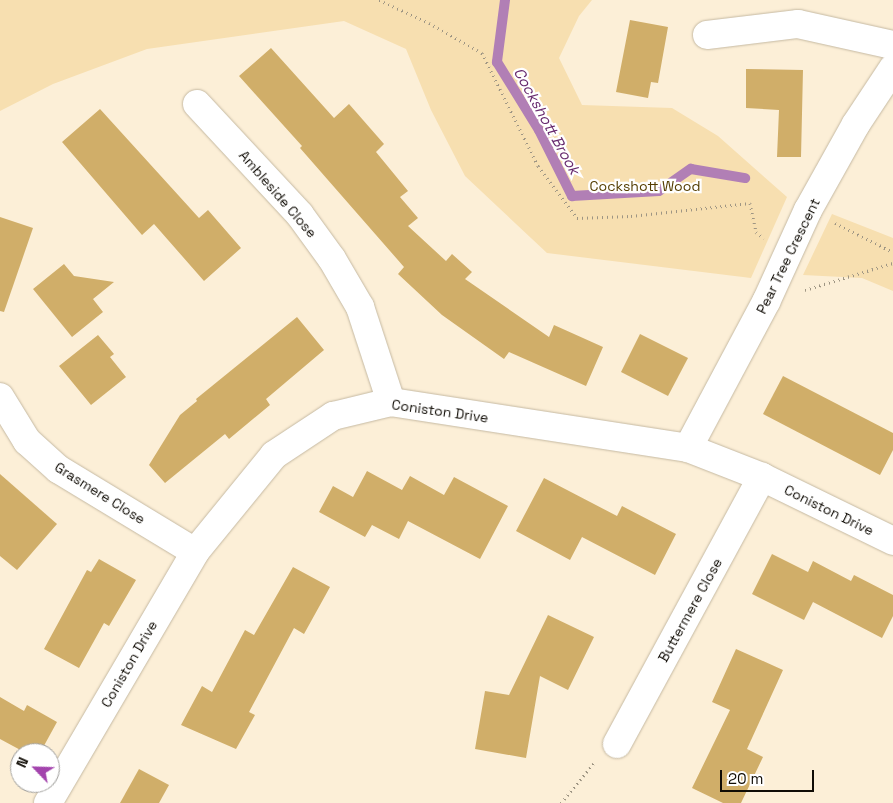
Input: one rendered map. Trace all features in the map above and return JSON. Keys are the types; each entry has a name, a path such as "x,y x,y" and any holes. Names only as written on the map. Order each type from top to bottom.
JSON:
{"street":[{"path":"707,35 798,24 893,45"},
{"name":"Pear Tree Crescent","path":"688,448 766,302 808,210 856,124 893,68"},
{"name":"Ambleside Close","path":"197,104 300,215 332,259 360,307 391,402"},
{"name":"Grasmere Close","path":"0,398 27,441 58,469 195,552"},
{"name":"Coniston Drive","path":"48,803 195,552 274,455 333,416 391,402 688,448 762,477 893,541"},
{"name":"Buttermere Close","path":"617,744 762,477"}],"path":[{"path":"379,0 430,23 482,53 538,166 577,218 631,216 750,203 756,232"},
{"path":"808,210 893,252"},
{"path":"766,302 893,263"},
{"path":"561,803 589,767 617,744"}],"green space":[{"name":"Cockshott Wood","path":"0,0 592,0 579,16 559,58 582,105 672,108 718,136 787,197 751,278 547,253 465,176 431,110 406,49 344,21 147,49 53,84 0,111"},
{"path":"832,214 893,238 893,291 862,278 803,275"}],"building":[{"path":"630,20 668,27 658,83 651,82 648,98 616,92"},
{"path":"271,48 334,118 349,104 384,144 376,152 408,191 400,197 418,218 408,226 446,261 452,254 472,272 465,279 549,337 554,325 603,347 586,386 509,352 504,359 442,315 398,274 404,267 300,148 302,146 239,76"},
{"path":"746,69 803,70 801,157 777,157 779,110 746,108"},
{"path":"100,109 199,218 208,210 241,248 204,281 154,224 142,235 62,142"},
{"path":"0,217 33,228 4,312 0,311"},
{"path":"64,264 74,276 114,282 93,299 103,312 72,337 33,289"},
{"path":"297,317 324,350 266,399 270,405 229,439 225,434 165,483 149,465 180,415 197,401 196,399"},
{"path":"640,334 688,358 668,396 621,372"},
{"path":"98,335 114,354 110,357 126,377 91,405 59,366"},
{"path":"783,376 893,433 893,450 880,475 763,414"},
{"path":"367,471 402,490 410,476 444,495 454,477 508,506 480,559 408,521 399,539 372,525 365,537 319,512 333,486 353,497"},
{"path":"0,474 57,524 17,570 0,556"},
{"path":"544,478 617,516 622,506 676,534 655,575 582,537 570,560 516,531"},
{"path":"772,554 808,572 813,561 851,581 854,575 893,595 893,616 882,638 813,602 804,620 752,594"},
{"path":"99,559 136,580 109,626 104,623 79,668 44,649 87,570 91,572"},
{"path":"293,567 330,587 304,634 294,628 249,712 255,715 236,749 181,725 202,686 212,692 245,630 254,635"},
{"path":"548,615 594,637 568,690 540,676 526,758 475,749 485,691 509,695"},
{"path":"736,649 783,670 747,749 763,757 741,803 723,803 692,788 730,710 712,702"},
{"path":"0,697 24,711 27,705 57,722 45,743 10,744 0,739"},
{"path":"139,769 169,785 159,803 120,803"}],"waterway":[{"name":"Cockshott Brook","path":"505,0 497,62 539,130 572,196 659,191 691,169 745,178"}]}
